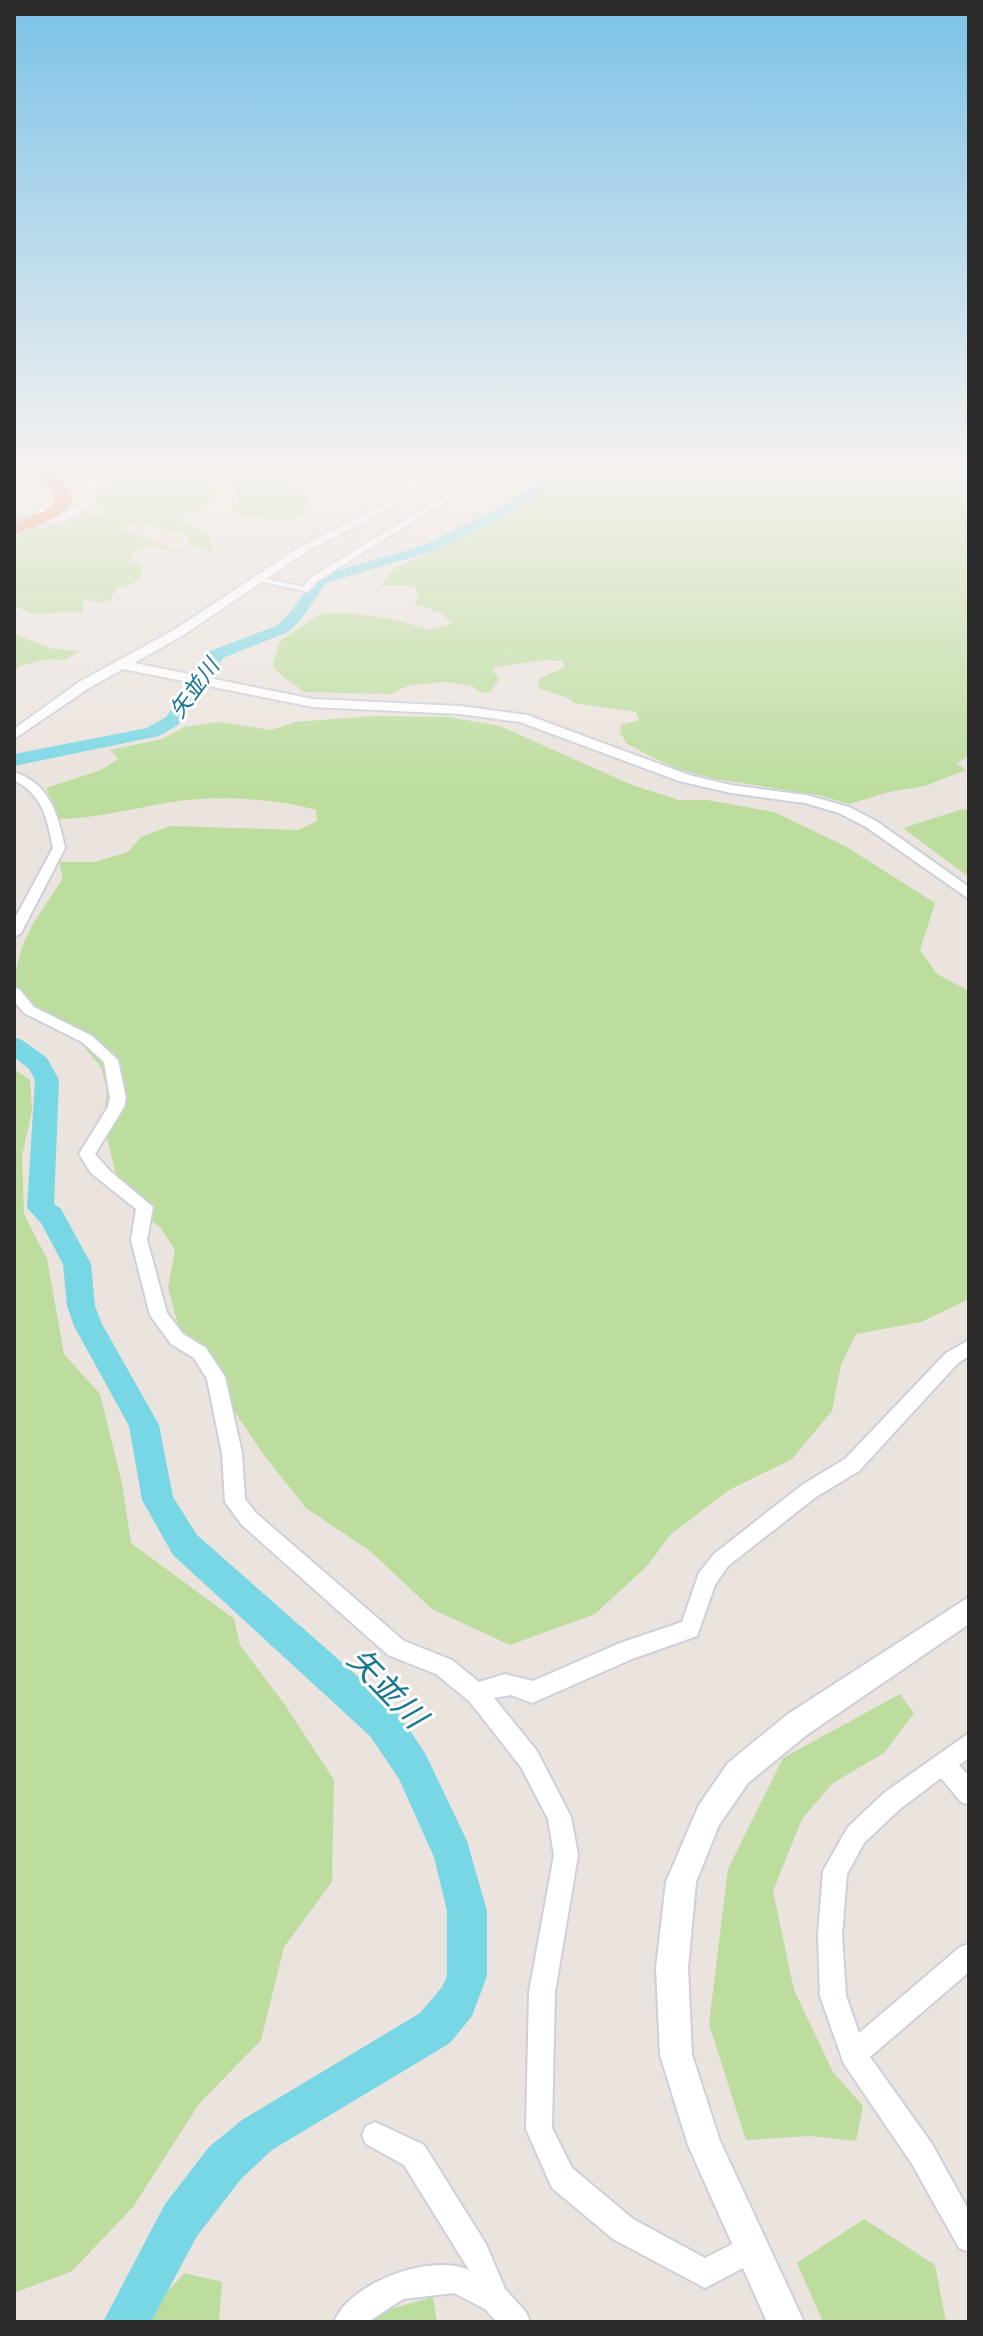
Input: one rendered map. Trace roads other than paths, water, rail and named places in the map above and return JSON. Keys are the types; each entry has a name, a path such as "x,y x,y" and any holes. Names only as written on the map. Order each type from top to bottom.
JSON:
{"street":[{"path":"14,735 51,707 120,664 178,633 268,574"},
{"path":"260,580 305,590 323,574"},
{"path":"120,664 313,703 460,710 522,718 684,778 731,789 806,799 844,810 871,824 969,894"},
{"path":"14,775 34,785 47,798 59,848 14,933"},
{"path":"14,992 29,1010 87,1039 111,1060 118,1098 116,1107 87,1154 92,1167 123,1187 145,1207 139,1240 159,1315 177,1339 200,1353 210,1366 221,1392 232,1453 235,1502 249,1519 396,1648 444,1667 478,1695 529,1759 559,1817 566,1855 542,1992 539,2129 562,2178 623,2229 705,2274 750,2249"},
{"path":"478,1695 495,1684 518,1684 532,1692 628,1650 690,1629 706,1580 721,1560 809,1491 852,1465 952,1358 969,1347"},
{"path":"786,2322 705,2145 676,2055 672,1968 681,1882 709,1815 738,1773 798,1724 969,1609"},
{"path":"969,1744 892,1801 856,1835 835,1871 830,1935 833,1996 853,2055 922,2154 969,2238"},
{"path":"943,1763 969,1794"},
{"path":"853,2055 969,1956"},
{"path":"375,2135 414,2155 476,2254 495,2299 516,2322"},
{"path":"348,2322 360,2309 399,2285 456,2279 495,2299"}],"waterway":[{"name":"矢並川","path":"14,760 153,732 172,721 213,664 216,655 282,629 295,617 321,580 341,574"},
{"name":"矢並川","path":"14,1045 38,1064 47,1080 40,1208 51,1216 77,1264 81,1306 88,1326 144,1425 158,1500 185,1545 383,1723 412,1766 453,1855 467,1911 467,1976 457,2001 435,2028 257,2135 225,2163 181,2220 126,2322"}]}
